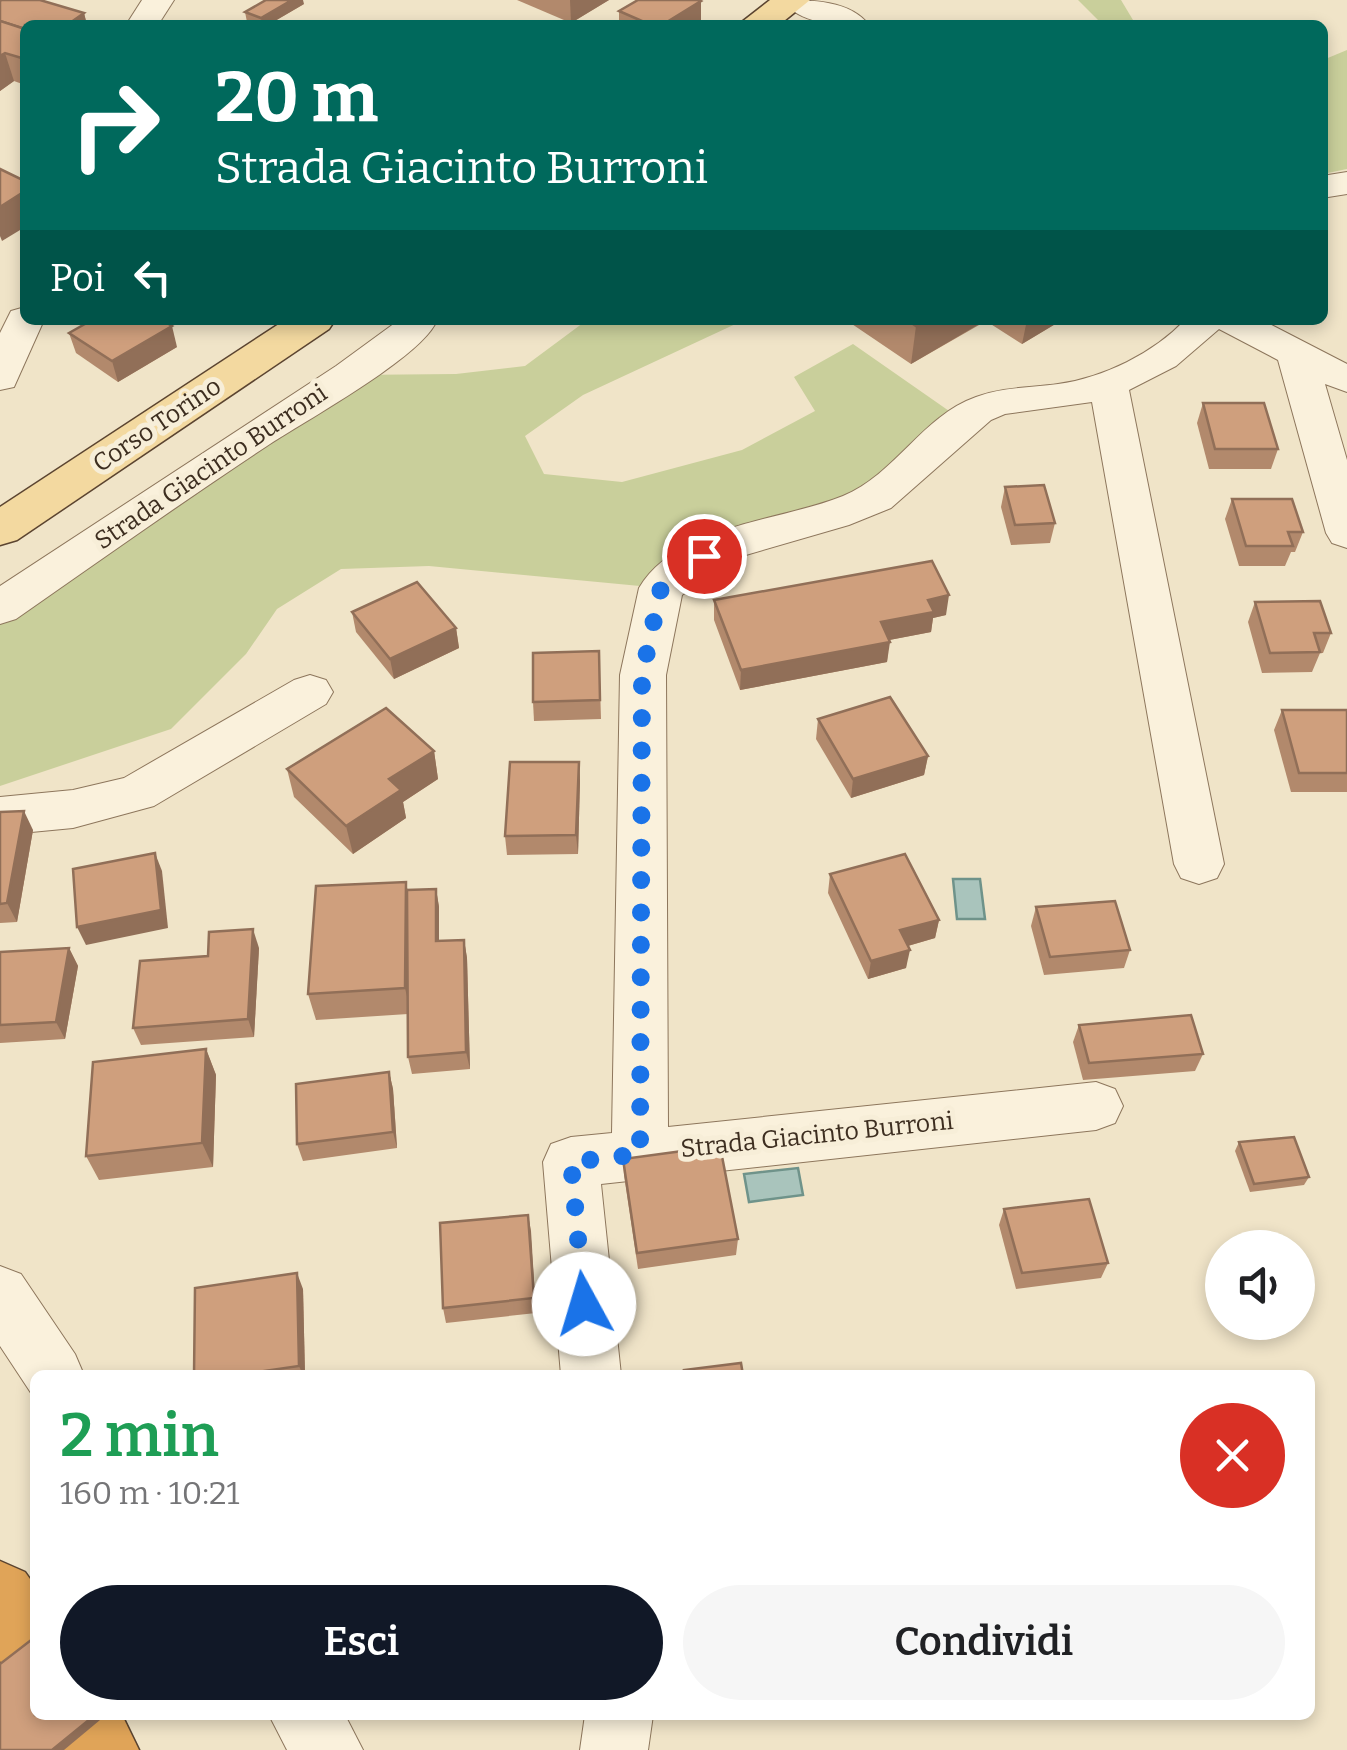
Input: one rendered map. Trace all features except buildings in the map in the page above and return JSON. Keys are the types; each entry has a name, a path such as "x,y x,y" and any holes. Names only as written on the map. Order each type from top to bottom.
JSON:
{"highway":[{"path":"0,1597 30,1642"},
{"path":"81,1720 101,1750"}],"main road":[{"path":"764,20 796,0"},
{"name":"Corso Torino","path":"0,529 306,325"}],"street":[{"path":"796,0 842,20"},
{"path":"0,378 22,325"},
{"name":"Strada Giacinto Burroni","path":"0,608 350,375 416,325"},
{"path":"640,1154 642,675 661,588 704,556 879,496 962,420 994,404 1075,394 1108,382 1161,359 1194,337 1202,325"},
{"path":"1242,325 1347,380"},
{"path":"1296,353 1347,533"},
{"path":"1108,382 1198,864"},
{"path":"0,816 73,809 136,793 310,692"},
{"name":"Strada Giacinto Burroni","path":"591,1370 571,1162 1096,1106"},
{"path":"0,1294 51,1370"},
{"path":"307,1720 330,1750"},
{"path":"614,1750 618,1720"}],"green space":[{"path":"1078,0 1121,0 1133,20 1098,20"},
{"path":"1347,50 1347,169 1328,173 1328,58"},
{"path":"580,325 733,325 583,395 525,436 544,474 622,482 742,450 815,411 794,377 853,344 962,420 879,496 661,588 429,566 341,569 277,609 246,654 171,729 0,786 0,608 350,375 456,374 525,366"}],"water":[{"path":"953,879 980,879 985,919 957,919"},
{"path":"798,1168 803,1195 749,1202 744,1174"}],"route":[{"path":"584,1304 571,1162 640,1154 642,675 661,588 704,556"}]}
